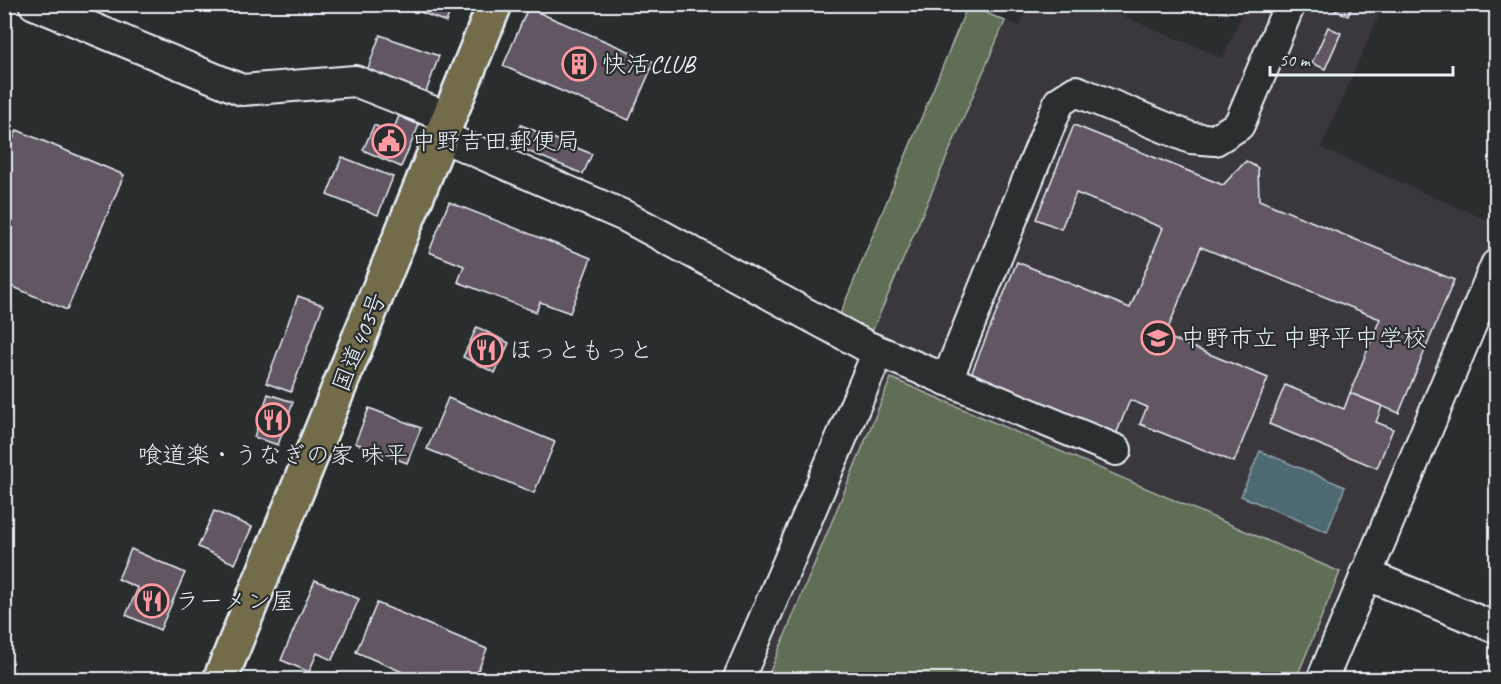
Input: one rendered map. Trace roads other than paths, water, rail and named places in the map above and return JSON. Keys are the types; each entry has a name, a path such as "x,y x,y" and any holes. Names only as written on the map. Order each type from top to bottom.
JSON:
{"highway":[{"name":"国道403号","path":"220,680 495,4"}],"street":[{"path":"34,4 242,90 354,81 627,217 878,351 1116,450"},
{"path":"948,380 1059,102 1076,91 1191,138 1215,140 1239,125 1290,4"},
{"path":"1322,680 1497,265"},
{"path":"738,680 878,351"},
{"path":"1365,574 1497,628"}],"water":[{"path":"1260,451 1345,487 1327,532 1241,496"}],"place":[{"name":"快活CLUB","path":"579,64"},
{"name":"中野吉田郵便局","path":"389,141"},
{"name":"中野市立 中野平中学校","path":"1158,338"},
{"name":"ほっともっと","path":"486,350"},
{"name":"喰道楽・うなぎの家 味平","path":"273,420"},
{"name":"ラーメン屋","path":"152,601"}]}
